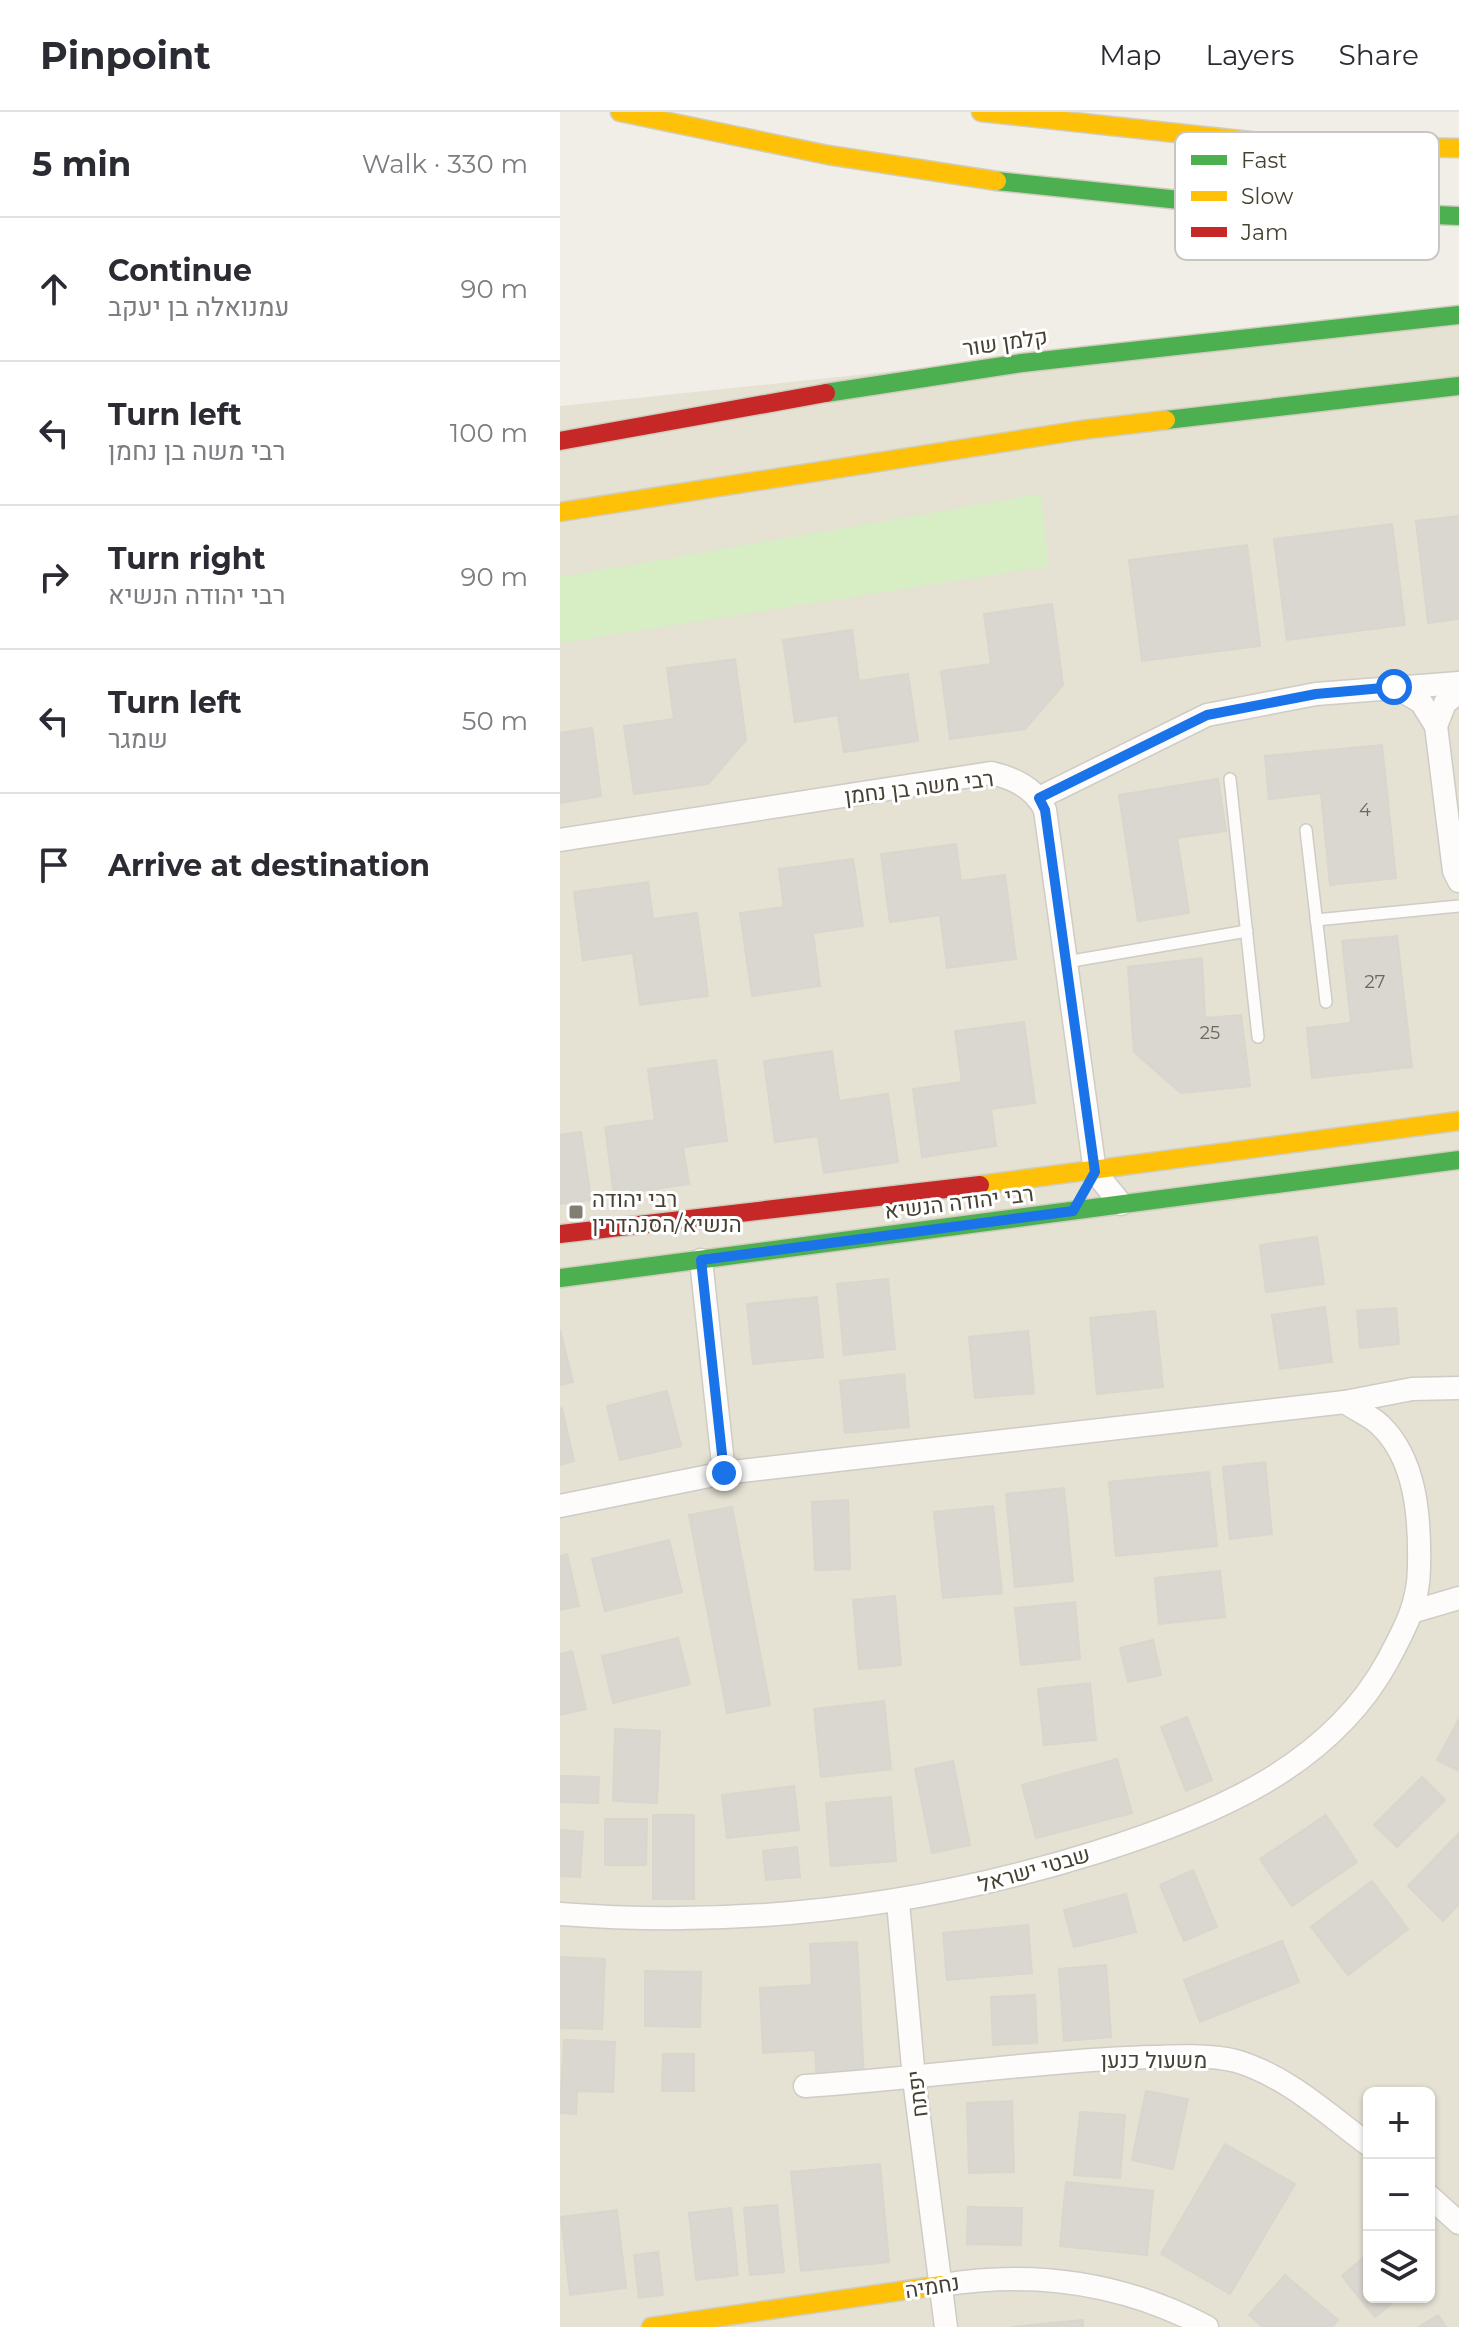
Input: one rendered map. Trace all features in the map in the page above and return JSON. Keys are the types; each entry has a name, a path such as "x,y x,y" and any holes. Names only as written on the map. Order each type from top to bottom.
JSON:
{"main road":[{"path":"620,112 738,139 902,170 1175,202"},
{"path":"981,112 1175,133"},
{"path":"1439,148 1459,148"},
{"path":"1439,215 1459,216"},
{"name":"קלמן שור","path":"560,441 780,400 1022,363 1459,315"},
{"path":"560,512 1082,430 1459,386"},
{"name":"רבי יהודה הנשיא","path":"560,1234 1095,1172 1459,1121"},
{"name":"רבי יהודה הנשיא","path":"560,1278 1459,1160"},
{"name":"נחמיה","path":"651,2327 942,2285"}],"street":[{"path":"1121,1204 1095,1172 1045,810 1039,798 1207,715 1316,694 1459,683"},
{"path":"1394,687 1421,702 1436,726 1454,871 1459,881"},
{"path":"1436,726 1445,703 1459,692"},
{"name":"רבי משה בן נחמן","path":"560,840 991,773 1011,778 1039,798"},
{"path":"1073,1211 1095,1172"},
{"path":"701,1260 724,1473"},
{"path":"560,1506 724,1473 1345,1402 1412,1389 1459,1388"},
{"name":"שבטי ישראל","path":"560,1914 744,1917 898,1902 1010,1879 1153,1835 1219,1807 1306,1758 1368,1695 1415,1611 1419,1579 1420,1516 1409,1471 1381,1426 1345,1402"},
{"path":"1415,1611 1459,1598"},
{"name":"יפתח","path":"898,1902 914,2079 946,2327"},
{"name":"משעול כנען","path":"805,2086 914,2079 1030,2063 1161,2057 1233,2060 1274,2075 1363,2141"},
{"path":"1435,2201 1459,2223"},
{"name":"נחמיה","path":"942,2285 986,2278 1045,2277 1151,2300 1207,2327"}],"lane":[{"path":"1230,779 1258,1037"},
{"path":"1306,830 1326,1002"},
{"path":"1316,920 1459,906"},
{"path":"1066,962 1247,931"}],"shaded area":[{"path":"1459,312 1459,2327 560,2327 560,406"}],"green space":[{"path":"1041,494 1049,566 560,643 560,577"}],"building":[{"path":"1459,516 1459,619 1428,623 1416,521"},
{"path":"1392,524 1405,625 1287,640 1274,539"},
{"path":"1247,545 1260,646 1142,661 1129,560"},
{"path":"1052,604 1063,685 1025,729 950,739 941,671 991,664 984,614"},
{"path":"852,630 859,681 908,674 918,741 844,752 838,715 795,722 783,640"},
{"path":"735,659 746,740 708,784 634,794 624,726 674,719 667,668"},
{"path":"592,728 601,796 560,803 560,733"},
{"path":"1382,745 1396,878 1330,885 1321,793 1269,799 1265,756"},
{"path":"1218,779 1226,831 1177,838 1189,913 1138,921 1119,795"},
{"path":"956,844 961,881 1005,875 1016,959 947,968 940,915 890,922 881,854"},
{"path":"853,859 863,926 813,933 820,986 752,996 740,913 784,907 779,869"},
{"path":"648,882 653,919 697,913 708,996 640,1005 633,953 583,960 574,892"},
{"path":"1397,936 1412,1067 1312,1078 1307,1028 1351,1023 1342,941"},
{"path":"1202,958 1205,1018 1241,1015 1250,1086 1181,1093 1134,1052 1128,967"},
{"path":"1024,1022 1035,1103 991,1109 996,1146 922,1157 913,1089 962,1082 955,1031"},
{"path":"832,1051 839,1101 888,1094 898,1162 824,1173 818,1136 775,1142 764,1061"},
{"path":"716,1060 727,1141 683,1147 689,1184 614,1195 605,1127 655,1120 648,1069"},
{"path":"581,1132 591,1200 560,1204 560,1135"},
{"path":"1317,1237 1324,1284 1266,1292 1260,1245"},
{"path":"888,1279 895,1349 844,1355 837,1284"},
{"path":"817,1297 823,1357 753,1364 747,1304"},
{"path":"1325,1307 1332,1362 1280,1369 1272,1315"},
{"path":"1396,1308 1399,1344 1360,1348 1357,1311"},
{"path":"1155,1311 1163,1387 1097,1394 1090,1318"},
{"path":"560,1330 573,1382 560,1385"},
{"path":"1028,1331 1034,1393 975,1398 969,1337"},
{"path":"904,1374 909,1427 845,1433 840,1381"},
{"path":"667,1391 681,1446 620,1460 607,1406"},
{"path":"560,1409 574,1461 560,1465"},
{"path":"1265,1462 1272,1534 1230,1539 1223,1467"},
{"path":"1209,1472 1217,1546 1116,1556 1109,1482"},
{"path":"1064,1488 1073,1581 1015,1587 1006,1494"},
{"path":"848,1500 850,1569 815,1570 812,1502"},
{"path":"993,1506 1002,1593 943,1598 934,1512"},
{"path":"732,1507 770,1705 727,1713 689,1515"},
{"path":"669,1540 682,1592 605,1611 592,1559"},
{"path":"567,1554 579,1606 560,1610 560,1556"},
{"path":"1220,1571 1225,1617 1159,1624 1155,1578"},
{"path":"895,1596 901,1665 859,1669 853,1600"},
{"path":"1075,1602 1080,1659 1021,1665 1015,1608"},
{"path":"678,1638 690,1684 613,1703 602,1656"},
{"path":"1153,1640 1161,1675 1128,1682 1120,1648"},
{"path":"572,1651 586,1709 560,1715 560,1654"},
{"path":"1090,1683 1096,1740 1044,1745 1038,1689"},
{"path":"884,1701 891,1769 821,1777 814,1709"},
{"path":"1187,1717 1212,1780 1186,1791 1161,1727"},
{"path":"1459,1719 1459,1771 1437,1760"},
{"path":"615,1729 660,1731 657,1803 613,1801"},
{"path":"1117,1759 1132,1813 1036,1838 1022,1785"},
{"path":"953,1761 970,1845 932,1853 915,1769"},
{"path":"560,1776 599,1777 598,1803 560,1802"},
{"path":"1422,1777 1445,1800 1397,1847 1374,1825"},
{"path":"794,1786 799,1830 727,1838 722,1795"},
{"path":"891,1797 896,1861 831,1866 826,1803"},
{"path":"653,1815 694,1815 694,1899 653,1899"},
{"path":"1326,1815 1357,1862 1292,1906 1260,1859"},
{"path":"605,1819 647,1819 646,1865 605,1865"},
{"path":"560,1830 583,1832 580,1877 560,1876"},
{"path":"1459,1833 1459,1904 1443,1921 1408,1886"},
{"path":"797,1847 800,1877 766,1880 763,1851"},
{"path":"1193,1870 1217,1927 1184,1941 1160,1885"},
{"path":"1372,1881 1408,1929 1348,1975 1311,1927"},
{"path":"1126,1894 1136,1932 1074,1947 1064,1910"},
{"path":"1028,1925 1032,1973 947,1980 943,1933"},
{"path":"1282,1941 1299,1982 1200,2022 1184,1980"},
{"path":"857,1942 864,2079 817,2082 815,2050 763,2053 760,1988 812,1985 810,1944"},
{"path":"560,1957 605,1959 602,2029 560,2028"},
{"path":"1106,1965 1111,2037 1064,2041 1059,1969"},
{"path":"645,1971 701,1972 700,2027 645,2026"},
{"path":"1035,1995 1037,2043 993,2045 991,1997"},
{"path":"564,2040 615,2042 613,2092 577,2091 576,2114 560,2113"},
{"path":"663,2054 694,2054 694,2091 662,2091"},
{"path":"1146,2091 1188,2099 1173,2169 1132,2160"},
{"path":"1012,2101 1014,2172 969,2173 967,2103"},
{"path":"1080,2112 1125,2115 1120,2178 1074,2175"},
{"path":"1225,2144 1295,2184 1230,2294 1161,2254"},
{"path":"880,2164 889,2262 801,2271 791,2172"},
{"path":"1066,2182 1153,2191 1147,2255 1060,2246"},
{"path":"777,2205 784,2272 750,2275 744,2208"},
{"path":"968,2207 1022,2208 1021,2245 967,2244"},
{"path":"731,2208 738,2275 696,2280 689,2213"},
{"path":"617,2210 626,2288 570,2295 561,2217"},
{"path":"658,2252 663,2295 639,2298 634,2255"},
{"path":"1363,2258 1363,2302 1342,2276"},
{"path":"1285,2275 1338,2320 1332,2327 1263,2327 1249,2315"},
{"path":"1364,2303 1392,2303 1375,2317"},
{"path":"1438,2315 1446,2327 1419,2327"},
{"path":"1083,2320 1083,2327 1012,2327"}],"traffic: fast":[{"path":"997,181 1175,200"},
{"path":"1439,215 1459,216"},
{"path":"826,393 1022,363 1459,315"},
{"path":"1166,420 1459,386"},
{"path":"560,1278 1459,1160"}],"traffic: slow":[{"path":"620,112 828,155 997,181"},
{"path":"981,112 1175,133"},
{"path":"1439,148 1459,148"},
{"path":"560,512 1082,430 1166,420"},
{"path":"980,1185 1459,1121"},
{"path":"651,2327 942,2285"}],"traffic: jam":[{"path":"560,441 826,393"},
{"path":"560,1234 980,1185"}],"place":[{"name":"רבי יהודה הנשיא/הסנהדרין","path":"576,1212"}],"route":[{"path":"724,1473 701,1260 1073,1211 1095,1172 1045,810 1039,798 1207,715 1316,694 1394,687"}]}
